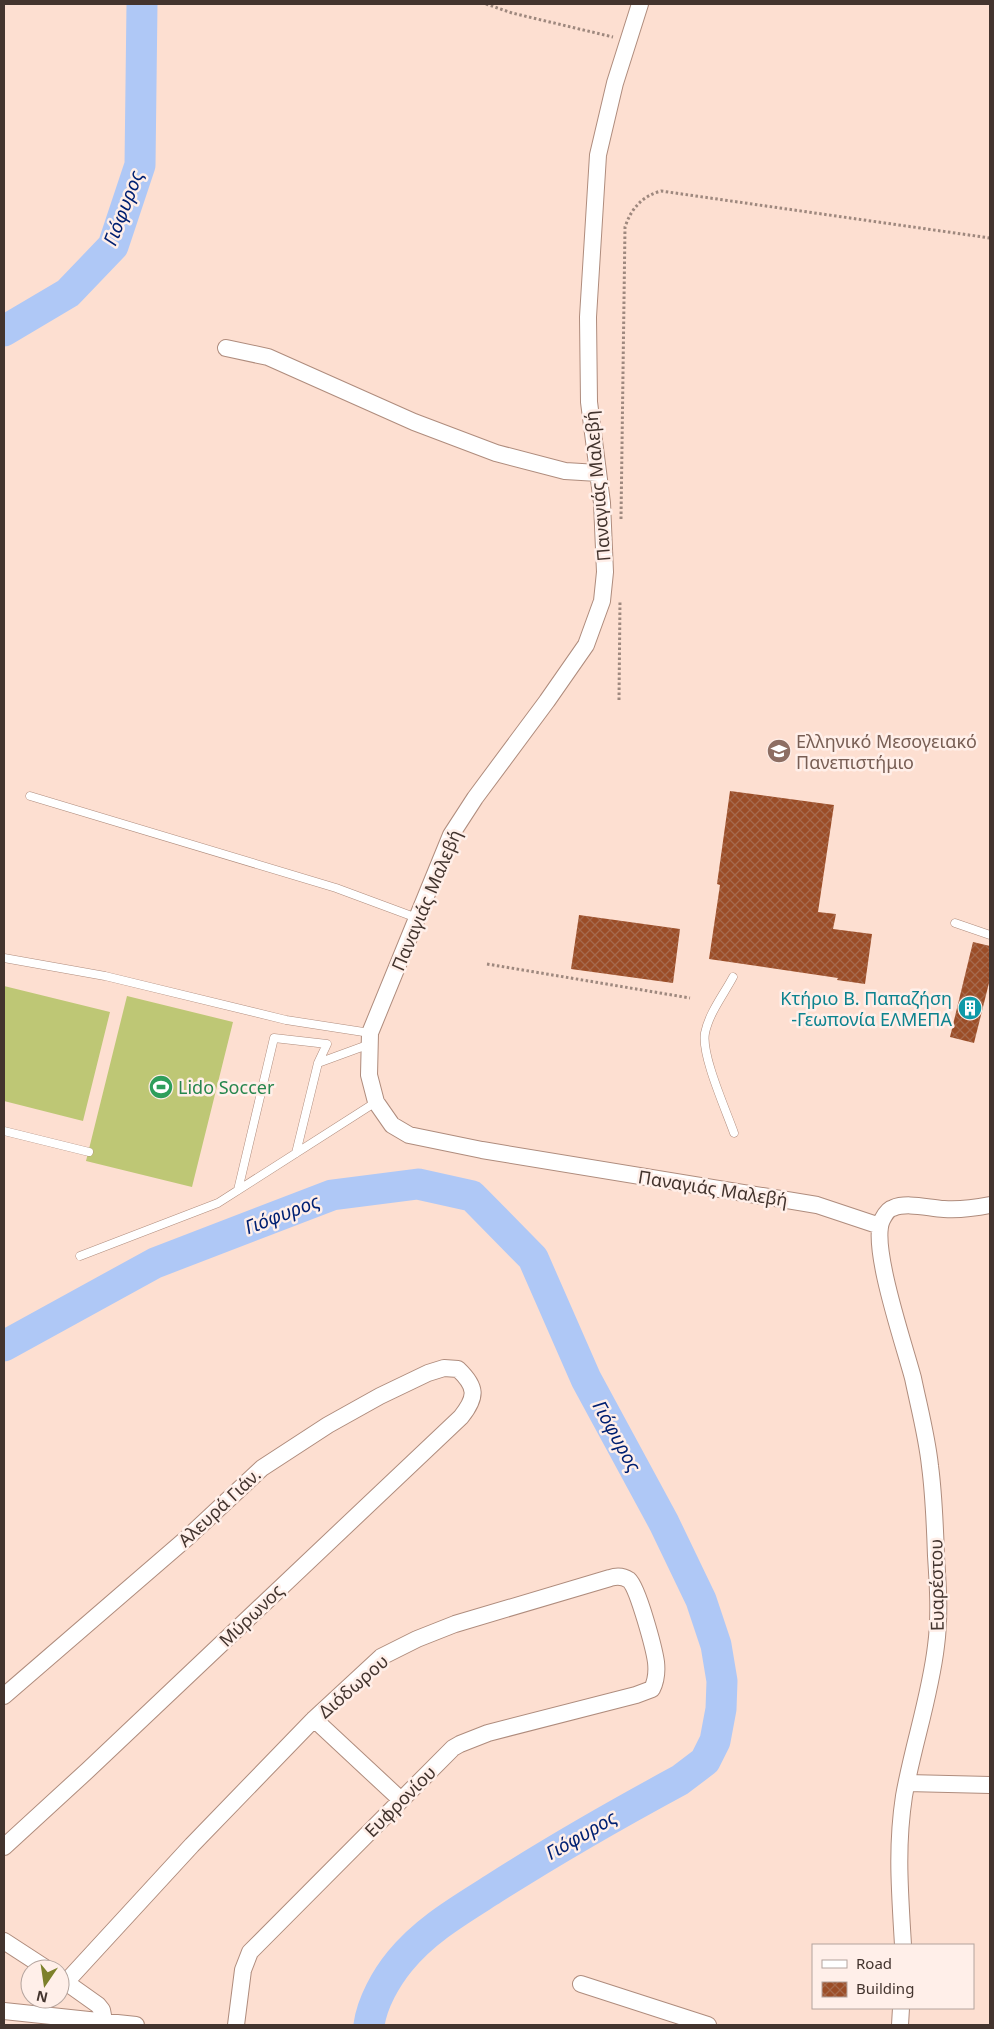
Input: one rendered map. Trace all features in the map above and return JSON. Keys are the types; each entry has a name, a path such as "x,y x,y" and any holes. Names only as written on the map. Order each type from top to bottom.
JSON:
{"street":[{"name":"Παναγιάς Μαλεβή","path":"640,4 615,83 598,155 588,326 589,402 602,503 605,572 602,601 586,645 475,798 452,835 417,918 370,1039 369,1075 376,1102 392,1125 409,1134 482,1150 817,1205 880,1226"},
{"path":"226,348 268,357 414,422 496,453 565,470 598,473"},
{"path":"880,1226 889,1209 893,1207 956,1209 990,1205"},
{"name":"Ευαρέστου","path":"880,1226 879,1243 882,1265 912,1378 927,1445 935,1529 938,1609 936,1646 929,1688 907,1782 900,1832 898,1867 903,1944"},
{"name":"Αλευρά Γιάν.","path":"4,1696 187,1538 262,1468 351,1412 428,1373 444,1368 453,1368 462,1374"},
{"name":"Μύρωνος","path":"4,1848 461,1417 474,1394 462,1374"},
{"name":"Διόδωρου","path":"70,1973 314,1719 381,1657 417,1639 455,1624 616,1576 628,1580 637,1593 655,1656 654,1685"},
{"name":"Ευφρονίου","path":"236,2025 243,1970 250,1952 453,1748 488,1733 648,1692 654,1685"},
{"path":"314,1719 401,1800"},
{"path":"907,1782 990,1785"},
{"path":"4,1941 32,1959"},
{"path":"581,1984 708,2025"},
{"path":"70,1985 98,2005 102,2010 104,2021"},
{"path":"900,2025 901,2009"},
{"path":"4,2011 136,2025"}],"lane":[{"path":"30,796 336,888 417,918"},
{"path":"955,923 990,935"},
{"path":"4,958 105,976 370,1039"},
{"path":"733,976 708,1024 704,1039 706,1054 734,1133"},
{"path":"238,1190 274,1038 326,1044 318,1063 296,1153"},
{"path":"318,1063 370,1039"},
{"path":"80,1256 218,1202 376,1102"},
{"path":"4,1131 89,1152"}],"path":[{"path":"486,4 512,14 598,32 628,41"},
{"path":"621,523 624,227 636,206 647,195 660,191 990,238"},
{"path":"619,700 620,592"},
{"path":"487,964 690,998"}],"green space":[{"path":"4,986 110,1012 83,1121 4,1101"},
{"name":"Lido Soccer","path":"127,996 233,1022 192,1187 86,1161"}],"building":[{"path":"730,791 834,805 818,912 836,914 833,929 872,934 865,984 837,980 838,978 709,959 720,885 717,884"},
{"path":"579,915 680,929 673,983 571,969"},
{"name":"Κτήριο Β. Παπαζήση -Γεωπονία ΕΛΜΕΠΑ","path":"973,942 990,946 990,979 974,1043 950,1037"}],"waterway":[{"name":"Γιόφυρος","path":"4,331 68,293 113,246 140,165 142,4"},
{"name":"Γιόφυρος","path":"4,1346 155,1263 332,1195 418,1184 472,1196 533,1258 586,1379 664,1523 701,1600 716,1645 722,1681 721,1709 715,1741 705,1761 680,1780 539,1860 432,1930 410,1950 390,1975 376,2000 369,2025"}],"place":[{"name":"Ελληνικό Μεσογειακό Πανεπιστήμιο","path":"779,751"},
{"name":"Κτήριο Β. Παπαζήση -Γεωπονία ΕΛΜΕΠΑ","path":"970,1008"},
{"name":"Lido Soccer","path":"161,1087"}]}
